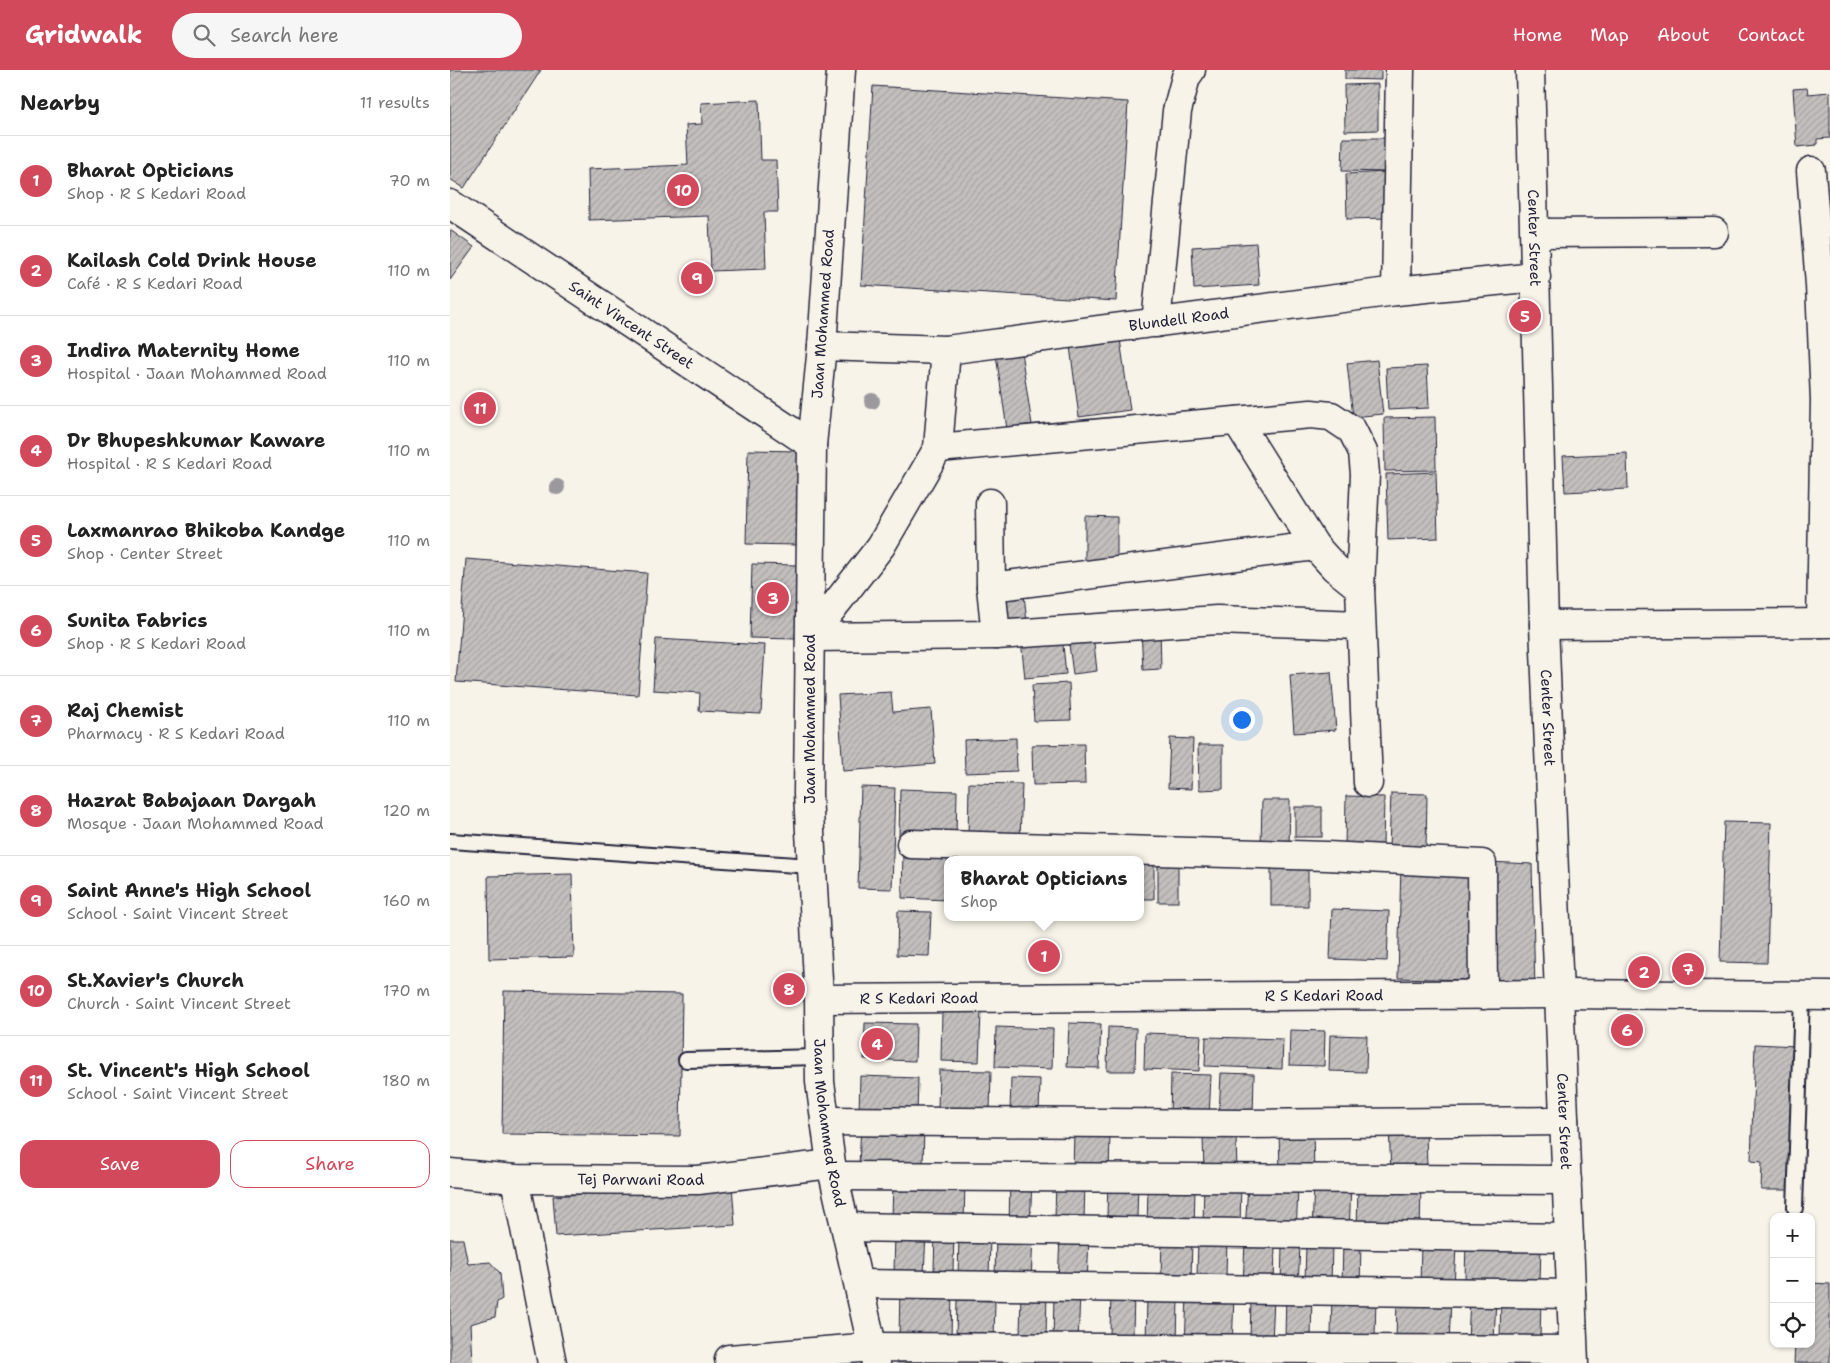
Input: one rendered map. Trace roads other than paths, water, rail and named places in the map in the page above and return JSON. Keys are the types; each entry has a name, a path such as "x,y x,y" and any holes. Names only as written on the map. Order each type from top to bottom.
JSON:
{"street":[{"name":"Jaan Mohammed Road","path":"840,70 822,346 812,445 808,794 819,999 820,1082 833,1170 874,1355"},
{"path":"1156,323 1177,111 1186,77 1192,70"},
{"path":"1396,291 1400,70"},
{"name":"Center Street","path":"1530,70 1544,625 1574,1356"},
{"path":"1544,625 1826,623 1825,400 1820,284 1810,171"},
{"name":"Saint Vincent Street","path":"450,204 812,445"},
{"path":"1535,233 1714,232"},
{"name":"Blundell Road","path":"822,346 946,350 1396,291 1536,277"},
{"path":"810,637 881,546 938,448 946,350"},
{"path":"938,448 1311,414 1331,416 1352,430 1363,452 1365,474 1360,588 1368,783"},
{"path":"1237,421 1315,546 1334,568 1360,588"},
{"path":"990,503 991,587 996,635"},
{"path":"991,587 1315,546"},
{"path":"810,637 996,635 1217,620 1361,625"},
{"path":"912,844 1317,856 1482,864 1483,995"},
{"name":"R S Kedari Road","path":"819,999 1560,994 1830,996"},
{"path":"825,1120 1229,1124 1564,1121"},
{"name":"Tej Parwani Road","path":"450,1173 515,1180 698,1180 833,1170 1567,1180"},
{"path":"515,1180 552,1363"},
{"path":"846,1227 1569,1238"},
{"path":"859,1284 1571,1294"},
{"path":"729,1359 874,1355 1574,1356"}],"lane":[{"path":"450,841 811,866"},
{"path":"1795,1208 1802,996"},
{"path":"686,1060 819,1057"}],"place":[{"name":"St.Xavier's Church","path":"683,190"},
{"name":"Saint Anne's High School","path":"697,278"},
{"name":"Laxmanrao Bhikoba Kandge","path":"1525,316"},
{"name":"St. Vincent's High School","path":"480,408"},
{"name":"Indira Maternity Home","path":"773,598"},
{"name":"Bharat Opticians","path":"1044,956"},
{"name":"Raj Chemist","path":"1688,969"},
{"name":"Kailash Cold Drink House","path":"1644,972"},
{"name":"Hazrat Babajaan Dargah","path":"789,989"},
{"name":"Sunita Fabrics","path":"1627,1030"},
{"name":"Dr Bhupeshkumar Kaware","path":"877,1044"}]}
